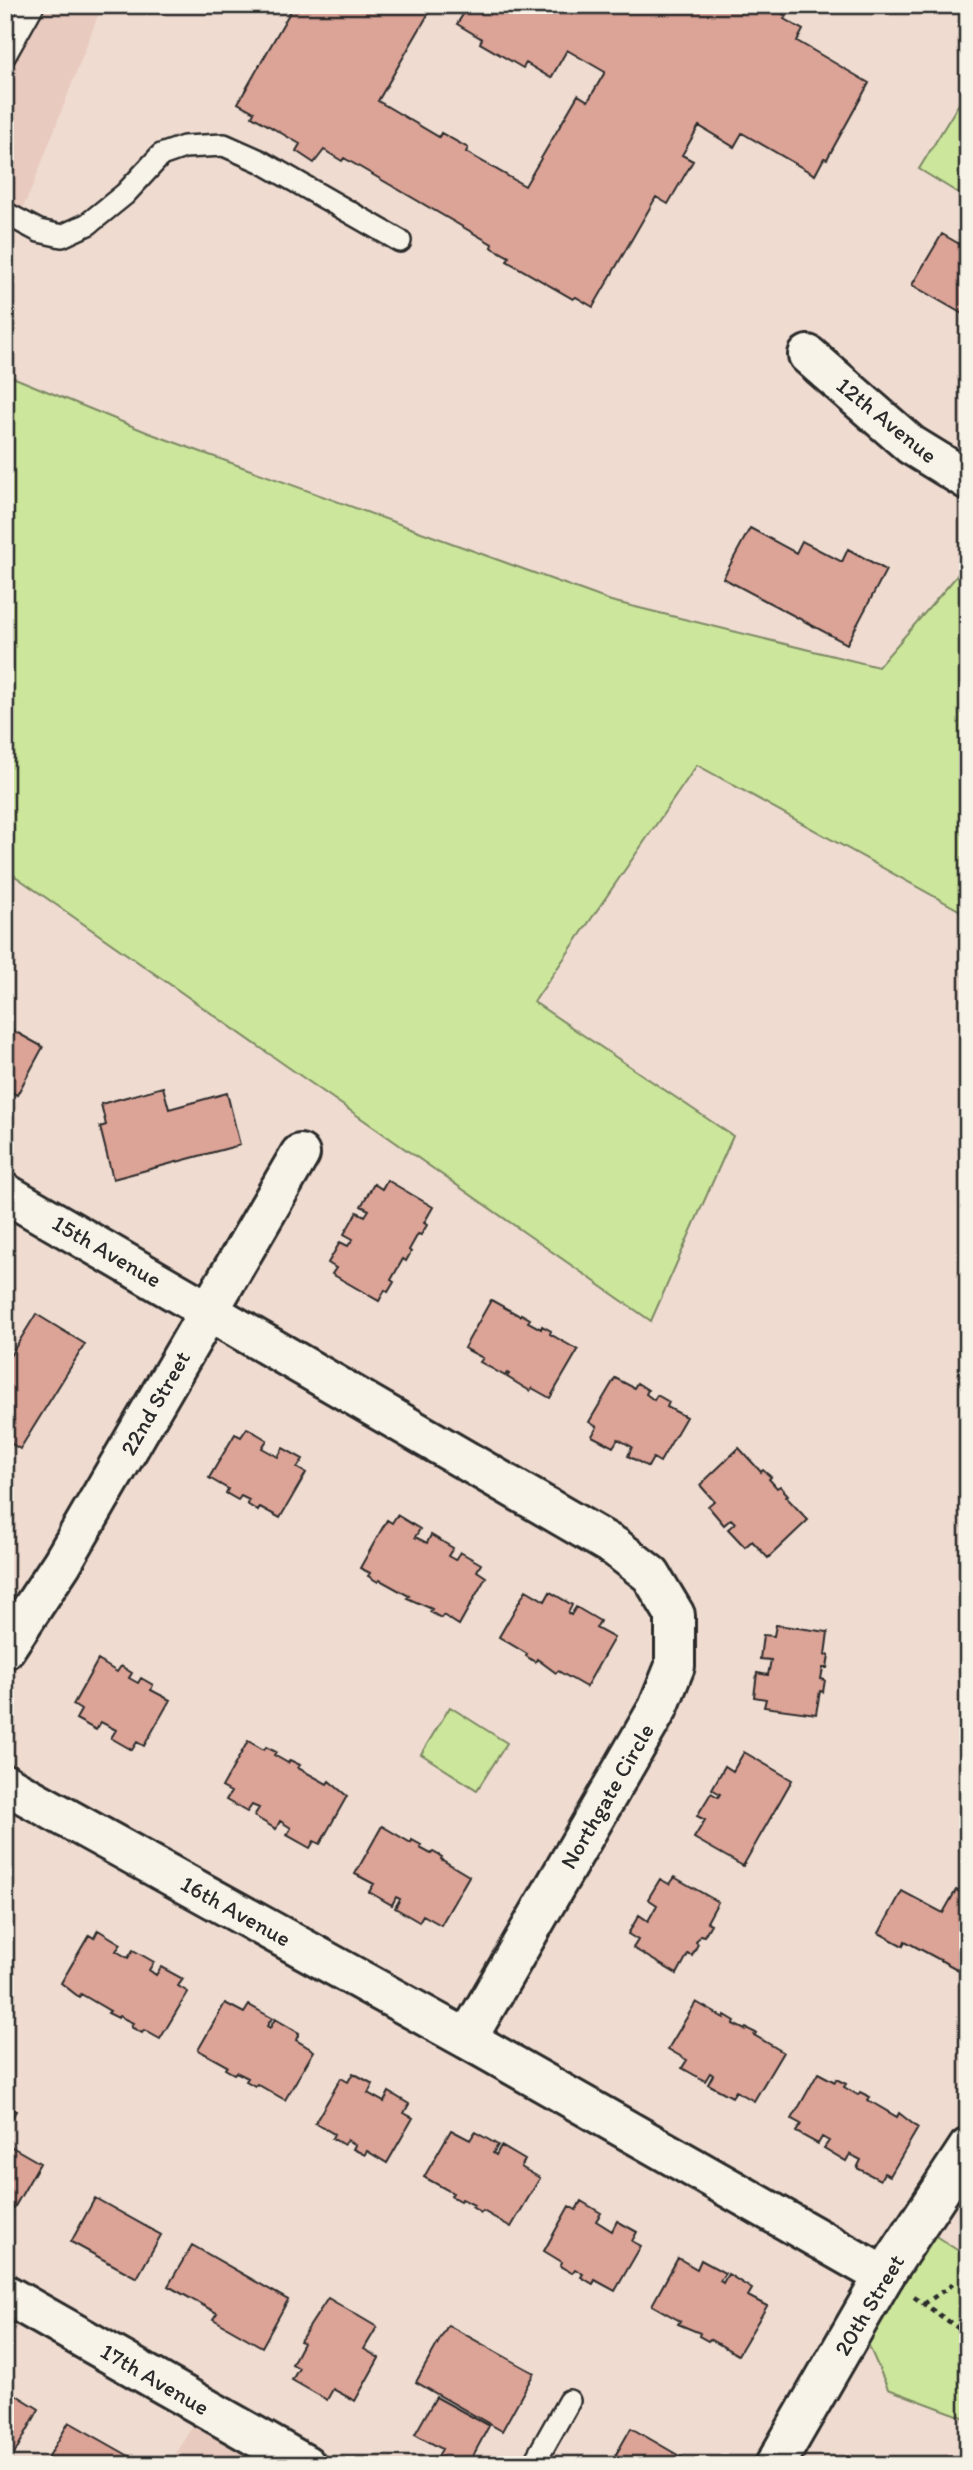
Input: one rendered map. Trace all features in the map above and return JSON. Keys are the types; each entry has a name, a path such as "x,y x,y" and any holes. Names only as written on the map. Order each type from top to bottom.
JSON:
{"street":[{"name":"12th Avenue","path":"808,355 911,445 968,480"},
{"name":"22nd Street","path":"5,1648 62,1563 300,1154"},
{"name":"15th Avenue","path":"5,1192 209,1310"},
{"name":"Northgate Circle","path":"209,1310 615,1547 651,1575 675,1615 676,1666 658,1707 467,2039"},
{"name":"16th Avenue","path":"5,1784 467,2039"},
{"path":"467,2039 884,2276"},
{"name":"20th Street","path":"775,2465 884,2276 968,2148"},
{"name":"17th Avenue","path":"5,2294 306,2465"}],"lane":[{"path":"5,55 33,5"},
{"path":"5,213 39,231 62,236 88,224 125,194 161,155 184,147 223,145 260,161 400,241"},
{"path":"533,2465 569,2401"}],"path":[{"path":"884,2276 968,2335"},
{"path":"924,2304 956,2282"}],"shaded area":[{"path":"5,5 102,5 32,188 5,245"},
{"path":"205,2407 306,2465 168,2465"}],"green space":[{"path":"968,89 968,199 919,169"},
{"path":"5,374 149,433 611,601 878,667 968,563 968,915 697,765 534,1002 733,1136 651,1321 5,869"},
{"path":"450,1707 507,1743 477,1790 421,1754"},
{"path":"934,2235 968,2257 968,2419 888,2389 865,2337"}],"building":[{"path":"294,5 421,5 430,11 378,101 439,137 441,133 468,148 466,152 525,186 578,95 588,101 605,72 567,50 551,78 526,63 523,68 480,43 482,39 457,24 469,5 767,5 803,30 797,41 869,83 827,159 824,158 815,175 742,133 734,147 699,126 682,155 693,161 668,204 656,197 593,307 576,297 573,299 507,261 509,257 491,247 492,244 344,158 342,161 324,150 314,163 296,151 300,144 252,116 254,112 238,103"},
{"path":"942,234 968,249 968,317 912,285"},
{"path":"750,528 796,553 802,541 842,562 848,549 886,570 847,644 723,578"},
{"path":"5,1026 43,1047 17,1095 5,1088"},
{"path":"163,1087 169,1109 227,1093 240,1145 113,1179 100,1127 106,1125 101,1104"},
{"path":"387,1180 433,1207 424,1223 427,1225 421,1235 418,1234 406,1261 403,1259 391,1280 394,1282 388,1292 385,1290 379,1301 332,1274 336,1268 328,1263 340,1242 348,1246 353,1239 344,1234 357,1212 365,1216 369,1210 361,1206 374,1184 382,1189"},
{"path":"491,1300 530,1319 528,1322 541,1329 542,1326 551,1331 550,1334 578,1350 550,1398 532,1388 530,1391 507,1377 509,1374 505,1376 480,1362 483,1358 464,1348"},
{"path":"36,1314 85,1344 20,1449 5,1440 5,1364"},
{"path":"615,1378 634,1388 637,1383 648,1390 646,1394 654,1400 657,1395 669,1402 667,1407 686,1417 660,1462 653,1458 648,1467 628,1456 632,1447 618,1439 613,1447 592,1436 597,1427 589,1422"},
{"path":"247,1428 267,1440 262,1448 278,1457 283,1448 303,1459 297,1468 306,1473 280,1518 260,1507 258,1511 247,1504 249,1500 241,1496 238,1500 226,1493 228,1489 209,1478 235,1434 241,1437"},
{"path":"739,1448 761,1472 763,1470 771,1477 769,1479 777,1488 780,1486 788,1495 786,1497 808,1520 768,1558 752,1541 745,1547 728,1529 735,1523 731,1519 724,1525 708,1506 714,1501 700,1485"},
{"path":"397,1515 420,1529 415,1537 427,1543 431,1535 453,1548 448,1556 455,1560 460,1552 481,1564 477,1571 486,1577 459,1625 443,1615 441,1618 430,1612 432,1609 407,1598 409,1596 380,1580 378,1582 368,1576 370,1573 360,1568 387,1520 392,1523"},
{"path":"526,1590 545,1601 550,1592 572,1605 568,1613 571,1615 576,1607 600,1621 596,1628 614,1638 586,1687 558,1671 556,1673 537,1659 535,1662 499,1637"},
{"path":"776,1625 828,1632 825,1655 829,1655 827,1668 823,1668 821,1679 825,1680 816,1714 764,1707 766,1699 754,1697 757,1673 768,1675 771,1660 760,1659 763,1635 774,1636"},
{"path":"98,1660 117,1672 121,1666 132,1673 129,1678 138,1683 141,1678 153,1685 151,1690 170,1700 144,1746 137,1742 132,1750 111,1738 116,1730 101,1722 96,1730 76,1719 81,1710 73,1705"},
{"path":"248,1741 264,1750 266,1747 276,1752 274,1755 288,1763 290,1760 300,1765 298,1768 327,1784 329,1781 347,1796 320,1844 314,1841 310,1848 287,1835 291,1828 280,1821 276,1829 254,1816 259,1808 252,1805 247,1812 226,1800 231,1792 222,1787"},
{"path":"744,1752 792,1780 743,1866 694,1838 705,1820 697,1816 711,1793 718,1797 720,1794 712,1789 725,1766 733,1771"},
{"path":"382,1826 411,1843 412,1840 421,1845 420,1848 431,1854 433,1852 442,1857 441,1859 469,1876 441,1925 423,1915 419,1922 395,1908 400,1899 396,1897 392,1905 369,1892 374,1884 355,1874"},
{"path":"674,1877 718,1902 707,1922 711,1924 704,1936 700,1935 692,1956 688,1954 677,1974 633,1948 638,1940 628,1934 639,1915 648,1921 657,1905 648,1899 660,1879 669,1884"},
{"path":"956,1890 968,1896 968,1975 905,1941 903,1946 879,1933 902,1891 943,1913"},
{"path":"98,1930 121,1944 116,1951 128,1958 133,1950 154,1962 149,1970 156,1975 161,1967 183,1979 178,1986 188,1992 160,2039 144,2030 142,2033 131,2027 133,2023 108,2013 110,2011 81,1994 79,1997 61,1983 89,1935 94,1938"},
{"path":"696,2002 724,2018 725,2015 735,2021 733,2024 756,2033 754,2035 783,2052 754,2101 736,2091 732,2097 708,2084 713,2075 710,2073 705,2081 682,2068 687,2060 668,2049"},
{"path":"225,2003 244,2013 249,2005 272,2018 267,2026 270,2028 275,2019 299,2033 296,2040 314,2051 285,2100 257,2084 255,2086 246,2081 248,2078 225,2069 227,2066 198,2050"},
{"path":"353,2073 373,2084 368,2093 384,2102 389,2092 409,2104 404,2113 413,2118 387,2163 367,2151 365,2155 353,2149 355,2145 347,2140 344,2145 332,2138 334,2134 315,2123 341,2078 348,2082"},
{"path":"818,2073 835,2082 836,2079 846,2084 844,2087 858,2095 860,2092 870,2097 868,2100 897,2117 899,2113 918,2128 890,2176 884,2173 880,2180 857,2168 861,2160 850,2154 846,2161 824,2148 829,2141 822,2137 818,2144 796,2132 801,2124 792,2119"},
{"path":"5,2105 16,2111 5,2130"},
{"path":"451,2130 470,2140 475,2132 498,2145 493,2153 496,2155 501,2146 525,2160 521,2167 540,2178 511,2227 483,2211 481,2213 472,2207 474,2205 451,2196 453,2193 424,2177"},
{"path":"5,2143 40,2163 14,2208 5,2204"},
{"path":"95,2198 161,2235 137,2278 71,2242"},
{"path":"581,2201 601,2213 596,2221 612,2231 617,2221 637,2232 632,2241 641,2246 615,2291 595,2280 593,2284 581,2277 583,2274 575,2269 572,2273 560,2266 562,2262 544,2251 569,2206 576,2210"},
{"path":"192,2245 288,2300 262,2347 213,2319 217,2313 168,2286"},
{"path":"678,2258 697,2269 701,2260 725,2273 720,2281 723,2283 728,2274 752,2289 748,2296 767,2306 738,2355 710,2339 708,2341 699,2336 700,2333 678,2324 680,2321 652,2305"},
{"path":"328,2298 377,2327 364,2349 379,2358 355,2401 333,2389 327,2400 292,2380 299,2368 292,2364 303,2343 300,2341"},
{"path":"448,2325 534,2373 502,2431 416,2382"},
{"path":"5,2388 39,2409 8,2465 5,2465"},
{"path":"436,2397 489,2426 468,2465 454,2465 438,2456 442,2449 415,2434"},
{"path":"69,2422 145,2465 45,2463"},
{"path":"631,2428 695,2465 610,2465"}]}
